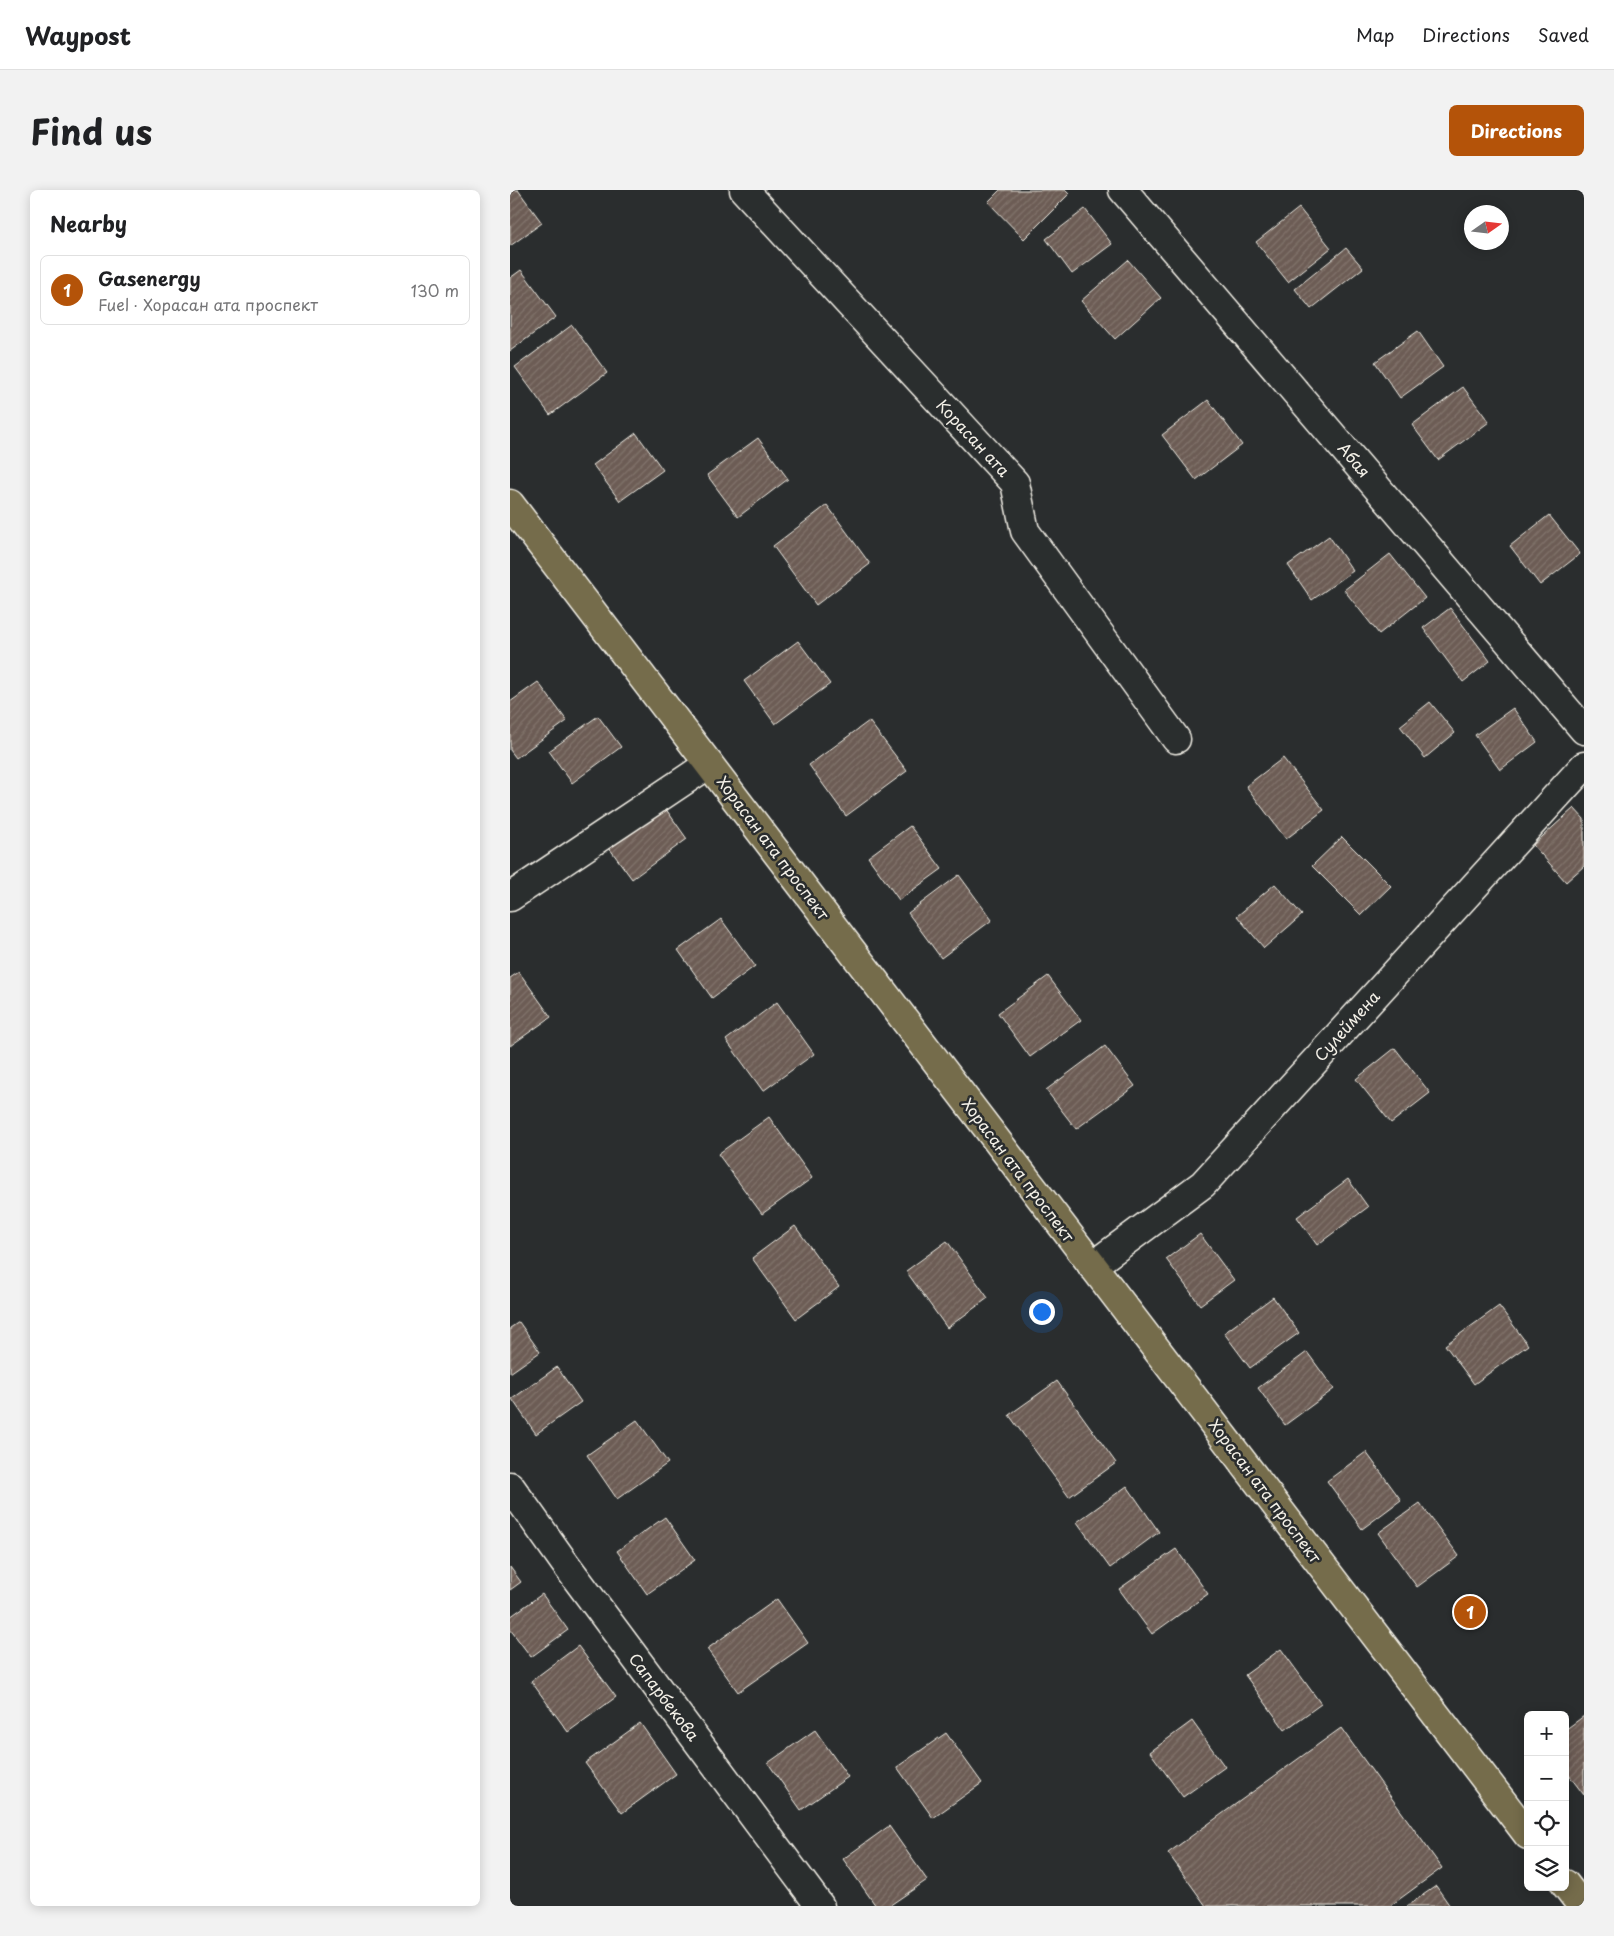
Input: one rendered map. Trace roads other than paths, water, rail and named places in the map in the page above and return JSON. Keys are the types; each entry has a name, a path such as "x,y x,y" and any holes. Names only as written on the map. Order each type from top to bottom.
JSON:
{"main road":[{"name":"Хорасан ата проспект","path":"510,504 1524,1830"},
{"path":"1569,1889 1582,1906"}],"street":[{"name":"Корасан ата","path":"744,190 1015,483 1025,531 1176,739"},
{"name":"Абая","path":"1123,190 1584,730"},
{"path":"510,897 709,764"},
{"name":"Сулеймена","path":"1092,1266 1203,1184 1584,766"},
{"name":"Сапарбекова","path":"510,1486 564,1562 820,1906"}],"place":[{"name":"Gasenergy","path":"1470,1612"}]}
